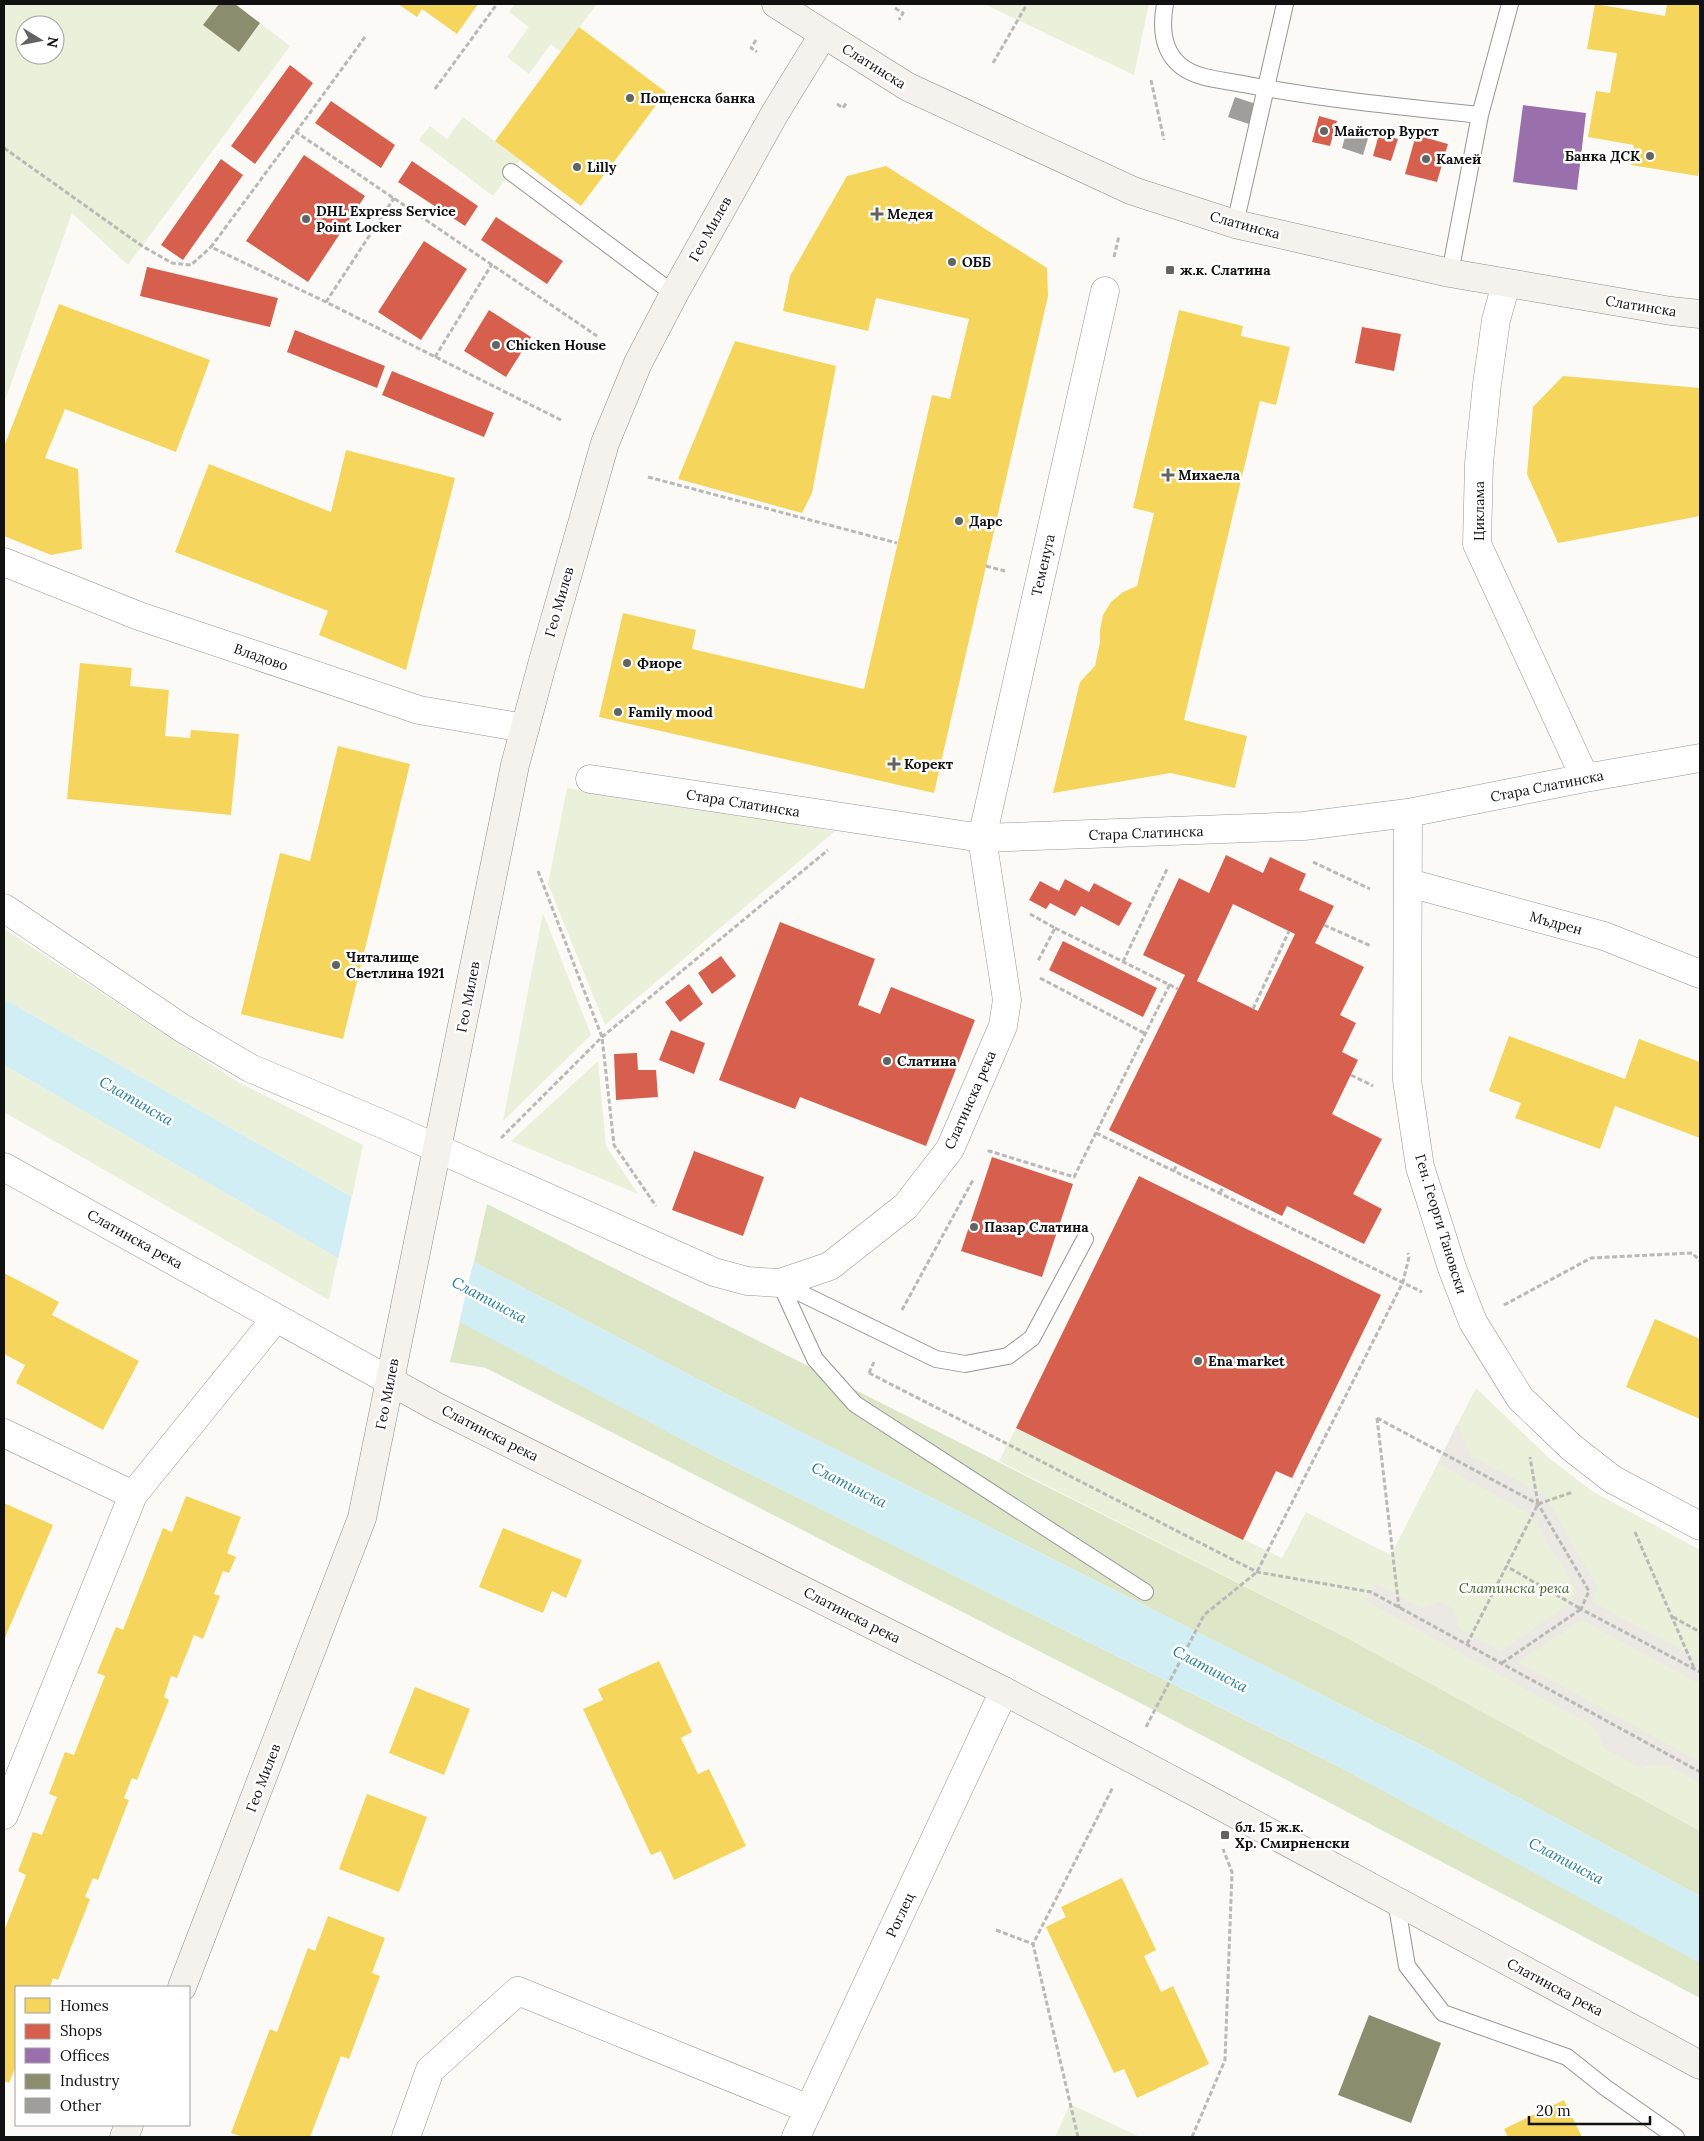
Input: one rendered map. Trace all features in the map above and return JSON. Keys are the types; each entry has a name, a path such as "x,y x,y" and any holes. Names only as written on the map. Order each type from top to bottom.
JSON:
{"street":[{"name":"Слатинска","path":"776,4 908,88 1133,191 1235,224 1450,273 1506,284 1700,314"},
{"name":"Гео Милев","path":"182,1986 362,1518 499,842 525,728 605,442 638,363 674,294 775,114 824,35"},
{"name":"Циклама","path":"1506,284 1496,320 1486,384 1479,463 1477,544 1585,778"},
{"name":"Теменуга","path":"982,838 1105,291"},
{"name":"Владово","path":"4,562 139,616 419,710 525,728"},
{"name":"Стара Слатинска","path":"590,779 982,838 1285,827 1408,813 1585,778 1700,758"},
{"name":"Ген. Георги Тановски","path":"1408,813 1407,1080 1420,1167 1452,1268 1473,1322 1520,1398 1571,1447 1612,1479 1700,1526"},
{"name":"Слатинска река","path":"4,908 182,1028 250,1068 438,1149 714,1272 747,1281 780,1283 830,1266 906,1206 950,1149 1003,1026 1007,1000 982,838"},
{"name":"Мъдрен","path":"1409,883 1604,936 1700,974"},
{"name":"Слатинска река","path":"4,1167 435,1406 1004,1691 1700,2065"},
{"path":"4,1816 133,1495 276,1318"},
{"path":"4,1434 133,1495"},
{"name":"Роглец","path":"796,2137 1004,1691"},
{"path":"406,2137 430,2070 518,1991 809,2109"}],"lane":[{"path":"1165,4 1162,17 1163,36 1170,56 1182,67 1202,76 1328,98 1480,115"},
{"path":"1235,224 1285,4"},
{"path":"1450,273 1480,115 1510,4"},
{"path":"511,172 674,294"},
{"path":"780,1283 936,1359 965,1364 1008,1356 1032,1338 1085,1239"},
{"path":"780,1283 815,1359 855,1404 1145,1592"},
{"path":"1396,1901 1408,1966 1443,2013 1567,2057 1606,2088 1676,2137"}],"path":[{"path":"435,89 497,4"},
{"path":"993,63 1027,4"},
{"path":"895,8 903,13 899,20"},
{"path":"4,148 142,246 172,263 191,265 211,247 365,37"},
{"path":"756,40 751,48 757,52"},
{"path":"836,104 843,108 847,102"},
{"path":"296,132 597,336"},
{"path":"326,302 394,198"},
{"path":"211,247 326,302 561,420"},
{"path":"435,357 492,264"},
{"path":"648,477 897,543"},
{"path":"474,1165 602,1037 864,821"},
{"path":"1306,858 1370,889"},
{"path":"1123,962 1170,864"},
{"path":"538,871 602,1037 614,1145 658,1209"},
{"path":"1371,899 1370,889 1374,881"},
{"path":"1025,912 1178,989"},
{"path":"1324,925 1374,948 1374,938"},
{"path":"1036,966 1055,928"},
{"path":"1253,1009 1290,931"},
{"path":"1032,974 1146,1034"},
{"path":"985,1159 989,1150 1074,1177 1170,984"},
{"path":"1351,1075 1375,1087"},
{"path":"1096,1133 1428,1295"},
{"path":"1174,1171 1177,1164"},
{"path":"869,1373 976,1176"},
{"path":"1220,1193 1223,1187"},
{"path":"1144,1732 1204,1616 1257,1572 1403,1282 1409,1257 1407,1248"},
{"path":"1473,1322 1590,1258 1692,1253 1700,1261"},
{"path":"862,1369 1257,1572 1371,1592 1700,1772"},
{"path":"1400,1608 1377,1418 1538,1504 1589,1591 1581,1609 1502,1663"},
{"path":"1612,1479 1695,1669"},
{"path":"1467,1644 1538,1504"},
{"path":"1506,1566 1581,1609 1700,1672"},
{"path":"1672,1616 1700,1632"},
{"path":"1078,2137 1033,1944 1128,1757"},
{"path":"1192,2137 1225,2060 1232,1872 1222,1847"},
{"path":"996,1930 1033,1944"}],"green space":[{"path":"4,4 219,4 203,25 239,52 260,23 290,46 128,265 72,213 4,403"},
{"path":"515,4 597,4 561,52 551,44 529,74 507,57 529,27 509,12"},
{"path":"984,4 1149,4 1134,75"},
{"path":"463,117 520,160 493,196 419,140 430,126 447,139"},
{"path":"567,788 835,831 605,1025 548,884"},
{"path":"543,913 591,1035 503,1121"},
{"path":"4,929 238,1082 363,1145 352,1197 4,999"},
{"path":"598,1061 606,1146 638,1194 511,1141"},
{"path":"4,1065 338,1258 329,1300 4,1112"},
{"path":"487,1204 1347,1638 1700,1831 1700,1896 1419,1744 724,1393 474,1262"},
{"path":"460,1321 710,1454 1336,1765 1700,1962 1700,1998 1152,1709 486,1368 450,1362"},
{"name":"Слатинска река","path":"1476,1388 1549,1458 1592,1491 1700,1550 1700,1831 1347,1638 999,1461 1016,1428 1282,1558 1306,1512 1391,1555"},
{"path":"1070,2104 1140,2137 1055,2137"}],"shaded area":[{"path":"1457,1424 1471,1456 1545,1495 1598,1589 1592,1602 1700,1660 1700,1684 1582,1620 1518,1662 1700,1762 1700,1783 1669,1766 1652,1764 1641,1768 1603,1747 1599,1735 1591,1725 1366,1601 1376,1583 1421,1608 1440,1602 1455,1610 1460,1629 1501,1651 1571,1603 1577,1591 1531,1515 1438,1463"}],"water":[{"path":"4,999 352,1197 474,1262 724,1393 1419,1744 1700,1896 1700,1963 1336,1765 710,1454 338,1258 4,1065"}],"pier":[{"path":"352,1195 474,1260 459,1323 338,1260"}],"building: Homes":[{"path":"398,4 478,4 457,34 422,9 417,17"},
{"path":"1595,4 1665,16 1667,4 1700,4 1700,166 1698,176 1631,165 1634,145 1588,137 1596,91 1610,93 1617,53 1587,49"},
{"path":"579,27 666,92 581,206 495,141"},
{"path":"886,166 1047,268 1048,296 934,793 599,717 623,613 696,630 692,649 864,689 932,395 950,399 969,319 876,298 868,331 783,311 790,276 847,176"},
{"path":"59,304 210,360 176,452 65,409 45,458 78,469 82,549 51,555 4,536 4,447"},
{"path":"1179,310 1243,326 1241,336 1290,347 1276,405 1260,401 1184,720 1247,736 1235,788 1171,773 1053,793 1080,682 1095,666 1103,615 1111,602 1123,592 1137,586 1154,513 1133,508"},
{"path":"735,341 836,366 812,493 802,513 678,479"},
{"path":"1563,376 1700,388 1700,516 1558,543 1527,474 1533,407"},
{"path":"346,450 455,478 406,670 319,635 328,611 175,552 209,464 331,512"},
{"path":"80,663 132,668 130,686 169,690 165,736 190,738 191,730 239,734 231,815 67,799"},
{"path":"338,746 410,764 343,1039 241,1014 280,853 310,861"},
{"path":"1509,1036 1625,1079 1639,1039 1700,1062 1700,1138 1615,1106 1600,1149 1515,1118 1521,1103 1489,1091"},
{"path":"4,1273 59,1302 52,1315 139,1361 103,1430 16,1383 25,1365 4,1354"},
{"path":"1655,1319 1700,1339 1700,1419 1626,1387"},
{"path":"186,1496 241,1517 227,1553 236,1557 229,1573 223,1571 214,1594 220,1596 203,1639 194,1635 177,1678 171,1676 164,1697 169,1700 137,1780 132,1778 124,1798 129,1800 98,1880 93,1878 85,1897 90,1899 58,1980 53,1978 50,1986 15,1986 15,2068 9,2083 4,2081 4,1931 26,1875 18,1871 33,1832 42,1835 57,1797 49,1794 65,1752 74,1755 105,1676 97,1673 116,1627 123,1630 163,1528 172,1532"},
{"path":"4,1503 53,1525 4,1640"},
{"path":"503,1528 582,1560 566,1598 552,1591 543,1613 479,1587"},
{"path":"659,1661 692,1732 681,1738 698,1774 709,1769 746,1846 674,1880 661,1851 651,1855 583,1709 603,1700 598,1689"},
{"path":"415,1687 470,1709 444,1775 389,1753"},
{"path":"367,1794 427,1817 399,1892 339,1869"},
{"path":"1122,1878 1156,1950 1144,1956 1161,1992 1173,1986 1209,2064 1137,2098 1124,2069 1114,2073 1046,1927 1066,1917 1061,1907"},
{"path":"328,1916 385,1938 372,1973 380,1976 349,2059 341,2056 310,2137 243,2137 231,2133 270,2029 277,2032 308,1948 315,1951"},
{"path":"1564,2100 1582,2137 1508,2137 1504,2129"}],"building: Shops":[{"path":"290,65 313,83 255,164 231,146"},
{"path":"331,101 395,145 381,168 315,123"},
{"name":"Майстор Вурст","path":"1319,116 1337,121 1330,146 1312,142"},
{"path":"1379,134 1398,139 1391,161 1373,156"},
{"name":"Камей","path":"1416,135 1448,144 1437,182 1405,174"},
{"name":"DHL Express Service Point Locker","path":"304,155 365,196 308,282 246,241"},
{"path":"221,159 243,175 183,260 161,245"},
{"path":"412,161 478,206 465,226 398,182"},
{"path":"496,217 563,261 547,284 481,240"},
{"path":"424,241 467,269 421,340 378,312"},
{"path":"147,267 278,298 270,327 140,296"},
{"path":"489,310 531,337 506,377 464,351"},
{"path":"1362,327 1401,334 1394,371 1355,363"},
{"path":"295,330 385,366 377,388 287,352"},
{"path":"392,371 494,413 484,437 382,395"},
{"path":"1226,855 1263,873 1270,857 1306,874 1299,890 1334,906 1315,943 1364,967 1340,1015 1356,1023 1342,1052 1358,1060 1332,1114 1382,1139 1353,1194 1382,1209 1364,1244 1287,1206 1282,1216 1109,1130 1185,975 1143,955 1179,878 1209,893","holes":["1233,904 1295,934 1258,1011 1197,981"]},
{"path":"1065,879 1089,892 1094,883 1132,903 1119,926 1081,906 1075,916 1050,903 1046,909 1029,900 1040,881 1059,891"},
{"path":"780,922 875,959 858,1005 880,1014 891,987 975,1020 926,1146 800,1097 795,1109 719,1080"},
{"path":"1063,941 1157,988 1143,1017 1049,970"},
{"path":"721,956 736,976 712,994 698,973"},
{"path":"689,984 703,1004 680,1022 665,1002"},
{"path":"671,1030 705,1043 694,1074 659,1060"},
{"path":"637,1053 638,1070 656,1070 658,1097 616,1100 614,1054"},
{"path":"694,1151 764,1177 743,1236 672,1210"},
{"path":"992,1157 1073,1184 1042,1277 961,1251"},
{"name":"Ena market","path":"1139,1176 1381,1295 1292,1478 1276,1471 1243,1540 1016,1428"}],"building: Offices":[{"path":"1523,105 1586,113 1577,190 1513,182"}],"building: Industry":[{"path":"219,4 235,4 260,23 239,52 203,25"},
{"path":"1369,2015 1441,2043 1411,2123 1338,2095"}],"building: Other":[{"path":"1235,97 1259,105 1252,125 1228,117"},
{"path":"1348,126 1370,132 1363,155 1342,148"}],"place":[{"name":"Пощенска банка","path":"630,98"},
{"name":"Майстор Вурст","path":"1324,131"},
{"name":"Банка ДСК","path":"1650,156"},
{"name":"Камей","path":"1426,159"},
{"name":"Lilly","path":"577,167"},
{"name":"Медея","path":"877,214"},
{"name":"DHL Express Service Point Locker","path":"306,219"},
{"name":"ОББ","path":"952,262"},
{"name":"ж.к. Слатина","path":"1170,270"},
{"name":"Chicken House","path":"496,345"},
{"name":"Михаела","path":"1168,475"},
{"name":"Дарс","path":"959,521"},
{"name":"Фиоре","path":"627,663"},
{"name":"Family mood","path":"618,712"},
{"name":"Корект","path":"894,764"},
{"name":"Читалище Светлина 1921","path":"336,965"},
{"name":"Слатина","path":"887,1061"},
{"name":"Пазар Слатина","path":"974,1227"},
{"name":"Ena market","path":"1198,1361"},
{"name":"бл. 15 ж.к. Хр. Смирненски","path":"1225,1835"}]}
